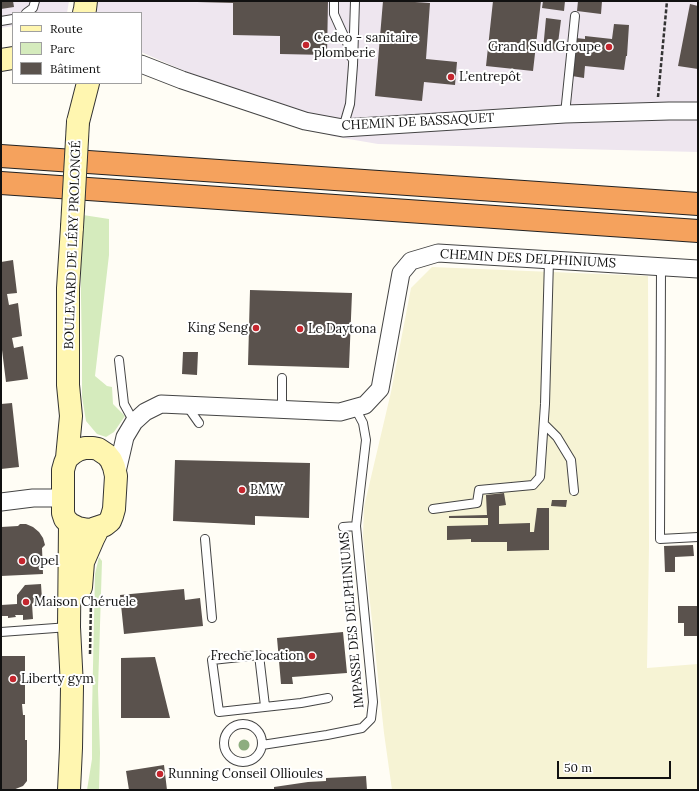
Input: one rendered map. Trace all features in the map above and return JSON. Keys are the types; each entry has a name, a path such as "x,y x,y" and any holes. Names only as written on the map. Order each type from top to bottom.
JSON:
{"highway":[{"path":"1,144 116,153 331,179"},
{"path":"1,156 698,204"},
{"path":"1,183 698,231"}],"street":[{"name":"CHEMIN DE BASSAQUET","path":"143,66 305,121 343,128 565,114 698,111"},
{"name":"BOULEVARD DE LÉRY PROLONGÉ","path":"67,458 71,416 68,385 68,288 78,122 74,84"},
{"name":"BOULEVARD DE LÉRY PROLONGÉ","path":"78,122 88,84"},
{"name":"CHEMIN DES DELPHINIUMS","path":"116,476 125,437 134,422 145,412 160,404 340,412 365,405 380,389 401,273 411,261 438,253 698,269"},
{"name":"BOULEVARD DE LÉRY PROLONGÉ","path":"71,416 78,428 98,450"},
{"name":"CHEMIN DES DELPHINIUMS","path":"98,450 110,448 125,437"},
{"path":"85,448 98,450 111,460 114,467 116,476 114,509 110,521 99,528 88,530 78,528 70,524 65,519 63,513 63,470 67,458 78,450 85,448"},
{"path":"1,502 33,498 63,498"},
{"path":"69,788 72,687 69,627 70,524"},
{"path":"72,687 80,626 81,579 84,562 99,528"}],"lane":[{"path":"27,12 33,8 35,1"},
{"path":"334,1 334,14 348,45 353,65"},
{"path":"343,128 350,104 355,1"},
{"path":"565,114 575,16"},
{"path":"1,21 12,19"},
{"path":"433,509 477,503 479,490 533,485 540,477 545,404 549,260"},
{"path":"662,266 660,539 698,537"},
{"path":"119,360 124,404 134,422"},
{"path":"282,378 282,410"},
{"path":"187,405 199,423"},
{"name":"IMPASSE DES DELPHINIUMS","path":"262,745 362,728 371,719 373,702 356,526 366,440 363,423 355,408"},
{"path":"544,424 557,437 571,460 574,491"},
{"path":"343,526 356,526"},
{"path":"205,539 212,618"},
{"path":"1,632 69,627"},
{"path":"265,706 259,655 212,660 219,712 328,698"},
{"path":"243,724 255,728 262,739 262,745 261,751 252,760 240,762 234,760 230,756 224,745 227,733 236,726 243,724"}],"path":[{"path":"657,111 667,1"},
{"path":"90,660 92,596"}],"shaded area":[{"path":"1,1 69,1 67,12 12,12 12,26 1,28"},
{"path":"97,1 698,1 698,152 378,144 331,136 292,110 187,72 142,52 142,12 97,12"},
{"path":"432,267 648,276 649,546 647,668 698,664 698,790 392,790 384,733 363,537 364,507 391,392 411,288"}],"green space":[{"path":"83,215 109,219 109,255 95,376 107,386 112,387 113,404 125,416 114,432 106,437 97,434 86,421 82,397 80,238"},
{"path":"99,557 102,561 98,689 100,753 99,790 87,790 92,759 95,574"}],"building":[{"path":"1,1 13,1 14,7 1,9"},
{"path":"197,1 328,1 327,55 280,54 280,36 233,35 233,3"},
{"path":"383,1 430,3 426,59 457,62 455,85 424,82 422,101 375,96"},
{"path":"493,1 541,1 533,71 486,66"},
{"path":"543,1 565,1 564,11 542,8"},
{"path":"578,1 602,1 601,14 577,11"},
{"path":"690,4 698,6 698,69 678,66"},
{"path":"546,18 561,20 557,51 543,50"},
{"path":"614,24 629,25 627,56 624,70 585,66 584,78 572,76 576,38 585,39 585,36 612,39"},
{"path":"13,260 17,293 7,294 9,305 18,303 22,336 12,338 14,348 23,346 28,379 6,382 1,349 1,262"},
{"name":"Le Daytona","path":"250,290 352,293 349,368 248,365"},
{"path":"183,352 198,352 197,375 182,374"},
{"path":"12,403 19,467 1,469 1,404"},
{"name":"BMW","path":"175,460 310,463 309,518 255,516 255,525 173,521"},
{"path":"504,493 506,505 499,506 499,524 530,523 530,532 534,532 537,508 549,508 549,550 507,551 507,542 471,542 471,539 447,540 447,526 488,525 488,518 449,518 449,516 487,515 486,495"},
{"path":"552,500 567,500 566,507 551,506"},
{"name":"Opel","path":"20,524 26,524 33,527 43,538 45,545 42,548 43,574 1,576 1,527 18,526"},
{"path":"693,545 694,556 675,557 675,572 665,572 664,546"},
{"name":"Maison Chéruele","path":"41,584 42,599 36,600 32,604 33,619 23,620 23,615 15,615 16,617 8,618 8,616 1,616 1,605 17,604 17,595 25,585"},
{"path":"184,589 185,600 200,598 203,626 124,634 120,595"},
{"path":"678,606 698,606 698,636 684,636 684,623 678,623"},
{"name":"Freche location","path":"343,632 347,673 292,677 293,684 281,684 277,638"},
{"path":"1,656 25,656 25,704 22,704 23,715 25,715 25,740 27,740 27,781 23,786 13,790 1,790"},
{"path":"155,657 170,718 121,718 121,658"},
{"path":"164,765 167,790 129,790 126,771"},
{"path":"366,776 367,790 274,790 274,787 326,781 326,778"}],"place":[{"name":"Cedeo - sanitaire plomberie","path":"306,45"},
{"name":"Grand Sud Groupe","path":"609,47"},
{"name":"L'entrepôt","path":"451,77"},
{"name":"King Seng","path":"256,328"},
{"name":"Le Daytona","path":"300,329"},
{"name":"BMW","path":"242,490"},
{"name":"Opel","path":"22,561"},
{"name":"Maison Chéruele","path":"26,602"},
{"name":"Freche location","path":"312,656"},
{"name":"Liberty gym","path":"13,679"},
{"name":"Running Conseil Ollioules","path":"160,774"}]}
